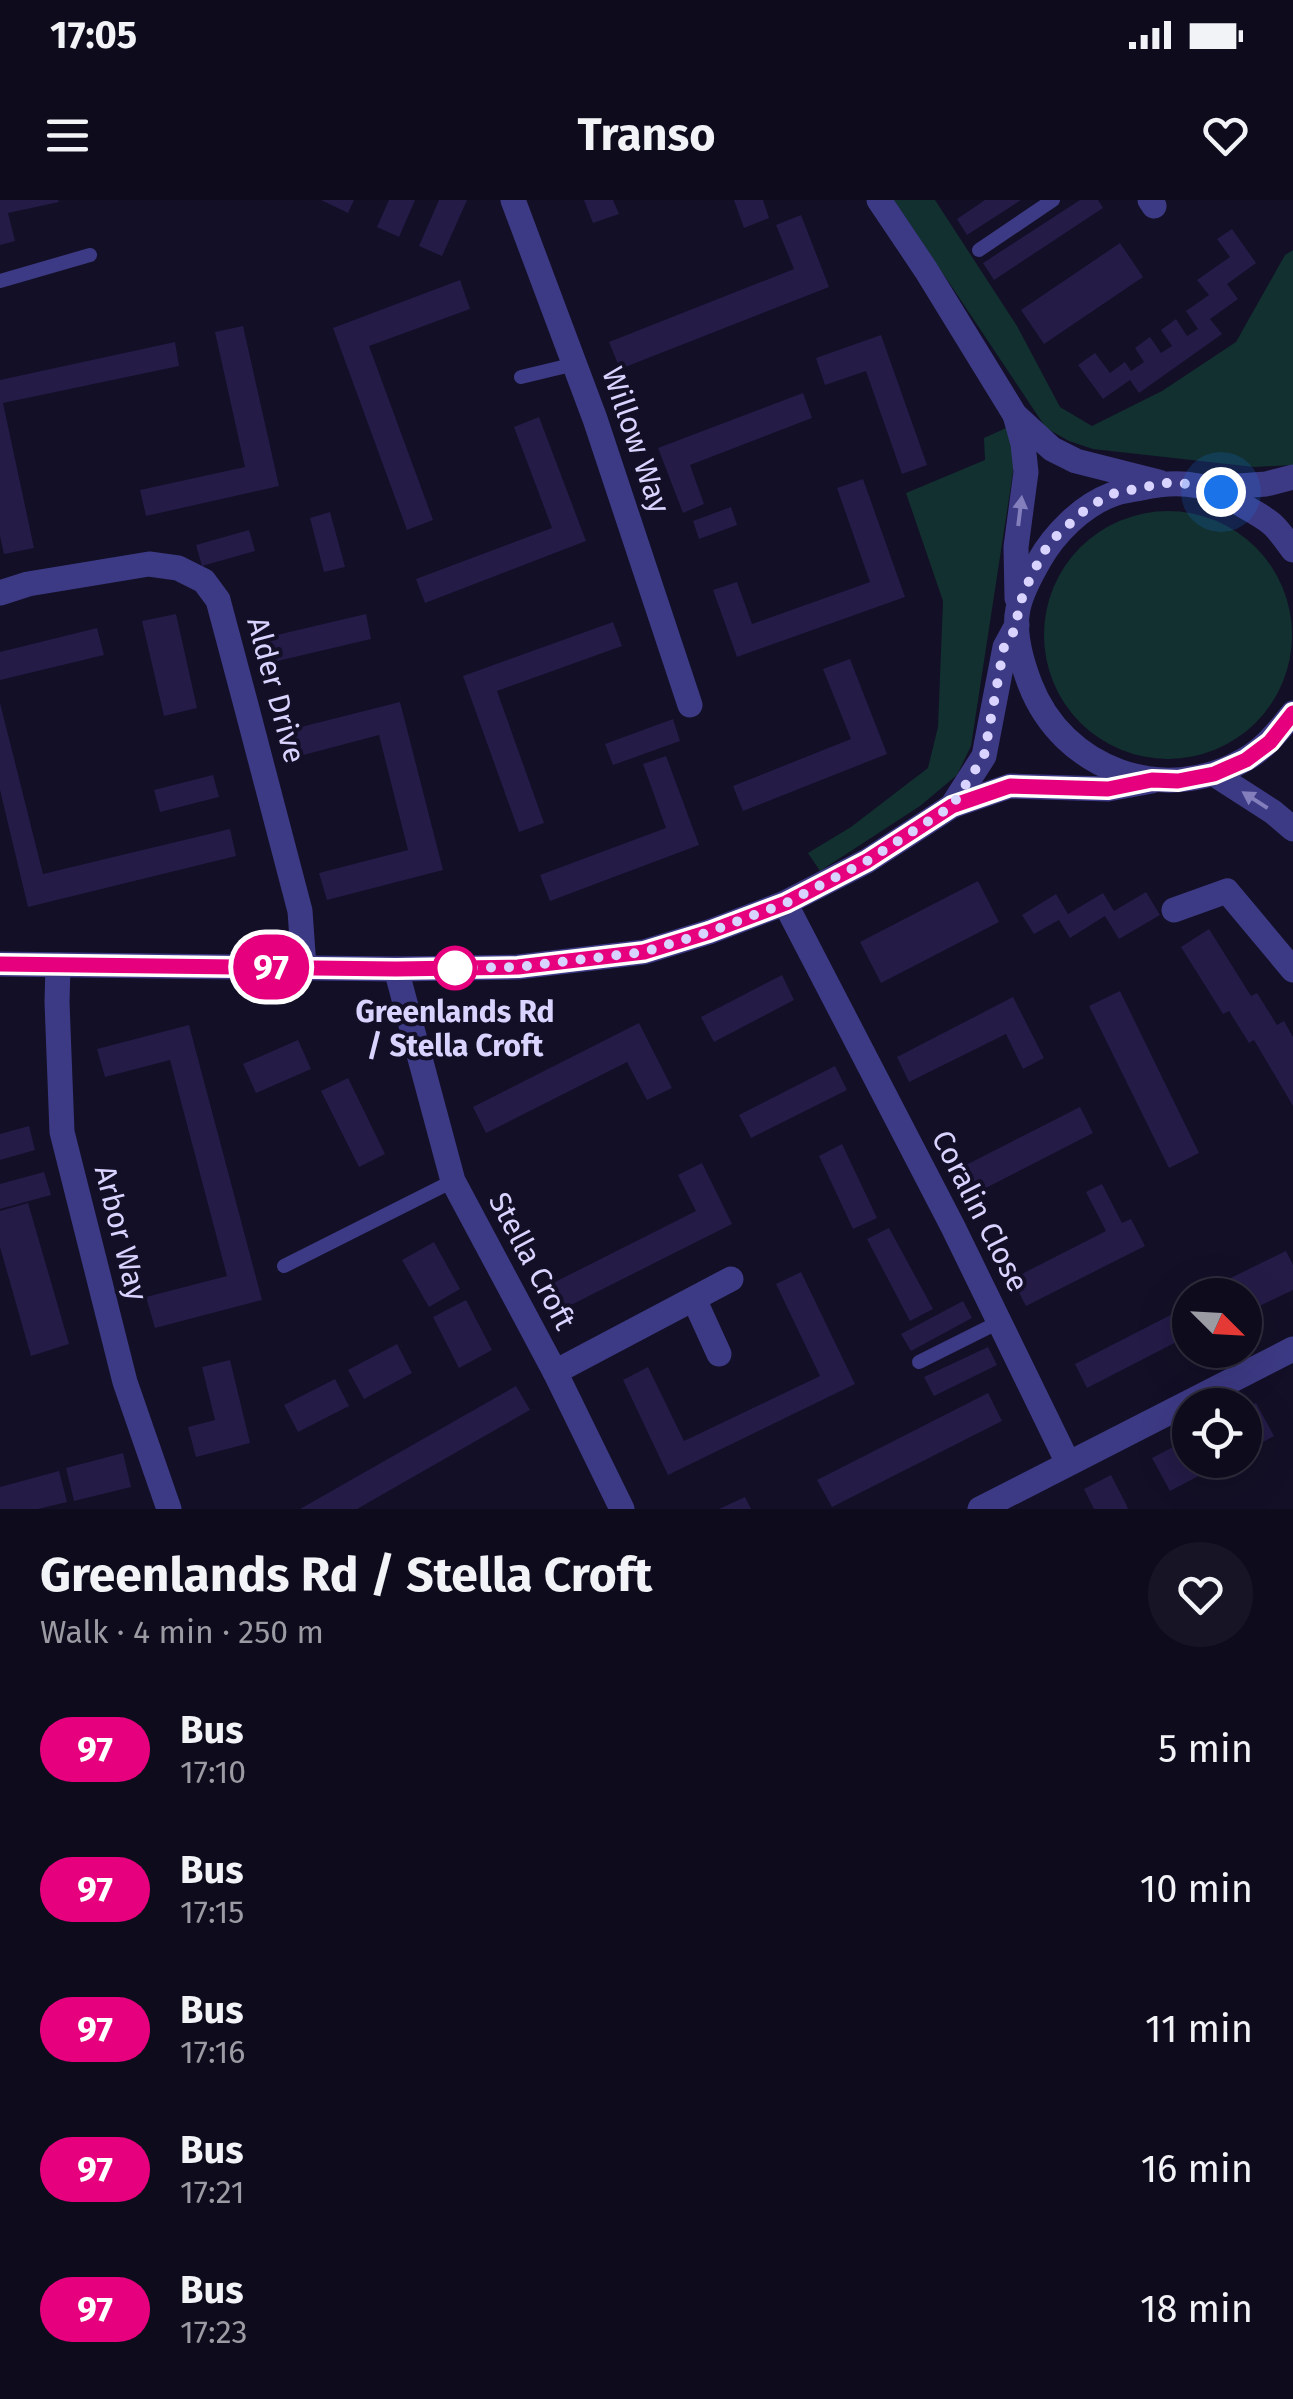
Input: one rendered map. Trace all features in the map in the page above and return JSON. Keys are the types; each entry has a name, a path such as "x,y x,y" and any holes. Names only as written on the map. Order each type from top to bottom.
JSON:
{"street":[{"name":"Willow Way","path":"513,200 575,364 690,705"},
{"path":"878,200 1015,415 1052,449 1076,461 1164,483 1193,484 1221,492 1272,524 1293,550"},
{"path":"1015,415 1026,472 1016,547 1017,617 1030,686 1056,729 1072,746 1101,765 1152,780 1178,781 1214,774 1246,760 1270,742 1293,713"},
{"path":"1210,488 1266,484 1293,477"},
{"path":"952,806 984,756 1004,647 1031,576 1049,543 1087,508 1112,494 1164,483"},
{"name":"Alder Drive","path":"0,593 28,584 149,564 178,568 204,581 218,600 300,911 304,967"},
{"path":"1214,774 1293,829"},
{"path":"0,964 518,967 644,952 786,903 867,861 952,806 1010,786 1108,789 1152,780"},
{"path":"1174,910 1227,891 1293,970"},
{"name":"Coralin Close","path":"786,903 953,1226 1068,1463"},
{"name":"Arbor Way","path":"58,965 62,1132 125,1382 169,1509"},
{"name":"Stella Croft","path":"396,969 453,1181 555,1372 616,1507"},
{"name":"Stella Croft","path":"555,1372 731,1279"},
{"path":"694,1299 719,1354"},
{"path":"980,1509 1293,1349"}],"lane":[{"path":"978,250 1052,200"},
{"path":"0,282 90,255"},
{"path":"521,377 575,364"},
{"name":"Stella Croft","path":"284,1266 453,1181"},
{"path":"919,1362 999,1322"}],"green space":[{"path":"894,200 935,200 1017,326 1060,407 1092,426 1162,391 1236,342 1285,255 1293,250 1293,465 1254,467 1093,449 1046,428"},
{"path":"1006,428 1013,472 971,746 957,775 920,806 820,871 808,853 851,827 928,768 938,727 943,601 906,493 985,460 984,438"},
{"path":"1168,511 1215,521 1237,532 1255,548 1271,566 1282,588 1292,635 1282,682 1271,704 1255,722 1237,738 1215,749 1168,759 1121,749 1099,738 1081,722 1065,704 1054,682 1044,635 1054,588 1065,566 1081,548 1099,532 1121,521"}],"building":[{"path":"0,200 59,202 8,213 15,241 0,245"},
{"path":"321,200 354,200 348,213"},
{"path":"389,200 415,200 399,237 377,227"},
{"path":"439,200 467,200 442,256 419,246"},
{"path":"584,200 613,200 619,214 593,223"},
{"path":"734,200 763,200 769,218 744,228"},
{"path":"985,200 1021,200 967,235 957,219"},
{"path":"1080,200 1098,200 1103,208 994,280 983,263"},
{"path":"801,215 829,287 620,369 609,342 794,269 776,225"},
{"path":"1232,229 1256,263 1227,284 1238,299 1210,319 1222,334 1139,393 1130,380 1103,399 1078,365 1095,353 1110,373 1125,362 1131,371 1144,362 1135,348 1150,337 1161,353 1172,346 1161,330 1176,319 1187,336 1198,329 1186,311 1209,295 1197,280 1230,257 1217,239"},
{"path":"1120,243 1143,277 1044,344 1021,310"},
{"path":"460,280 470,309 369,346 433,520 407,530 333,328"},
{"path":"243,326 279,486 146,516 140,490 245,467 215,332"},
{"path":"881,335 927,465 902,474 866,371 825,385 816,358"},
{"path":"175,342 179,366 3,403 34,548 4,554 0,536 0,380"},
{"path":"803,393 812,418 690,465 704,504 683,513 658,448"},
{"path":"539,417 586,541 425,603 416,579 552,528 514,427"},
{"path":"863,479 905,597 737,657 713,590 737,582 752,624 870,582 837,488"},
{"path":"731,507 737,525 699,539 693,521"},
{"path":"330,512 345,567 324,572 310,518"},
{"path":"249,530 255,551 202,566 196,545"},
{"path":"176,614 197,708 164,716 142,621"},
{"path":"366,614 371,639 269,663 264,638"},
{"path":"613,622 622,646 497,691 544,823 519,832 463,676"},
{"path":"97,628 104,655 0,680 0,652"},
{"path":"850,659 887,754 743,811 733,786 851,739 823,669"},
{"path":"400,702 443,870 327,900 319,873 408,850 379,735 292,758 285,731"},
{"path":"0,703 43,874 230,829 236,856 28,907 0,790"},
{"path":"673,719 680,741 613,765 605,744"},
{"path":"666,756 699,845 550,901 540,875 666,828 643,764"},
{"path":"213,775 219,797 160,812 154,790"},
{"path":"978,881 999,922 881,983 860,942"},
{"path":"1146,892 1160,915 1119,939 1105,916 1070,938 1059,920 1034,934 1022,915 1056,894 1068,914 1103,893 1114,911"},
{"path":"1209,929 1251,996 1257,993 1277,1025 1284,1021 1293,1037 1293,1106 1254,1040 1249,1043 1229,1011 1223,1014 1181,947"},
{"path":"782,975 794,1000 714,1042 701,1017"},
{"path":"1120,991 1199,1153 1169,1168 1089,1006"},
{"path":"1013,997 1044,1058 1023,1069 1006,1034 909,1082 897,1057"},
{"path":"639,1023 672,1088 647,1100 627,1062 486,1133 473,1107"},
{"path":"189,1025 262,1300 155,1328 146,1297 227,1276 170,1060 105,1077 97,1049"},
{"path":"298,1040 311,1069 256,1093 243,1064"},
{"path":"835,1066 847,1090 751,1138 739,1115"},
{"path":"348,1078 385,1154 359,1167 321,1091"},
{"path":"1080,1107 1093,1133 978,1192 964,1166"},
{"path":"29,1126 35,1150 0,1160 0,1134"},
{"path":"842,1144 877,1218 853,1229 819,1156"},
{"path":"702,1163 732,1224 563,1309 551,1284 696,1211 678,1175"},
{"path":"44,1172 51,1195 0,1209 0,1184"},
{"path":"1102,1184 1122,1223 1131,1219 1145,1246 1026,1306 1012,1279 1106,1231 1086,1192"},
{"path":"28,1203 69,1344 31,1356 0,1247 0,1211"},
{"path":"889,1228 933,1309 910,1321 867,1239"},
{"path":"434,1242 460,1289 429,1307 402,1260"},
{"path":"1286,1251 1293,1265 1293,1290 1262,1305 1262,1278 1230,1278"},
{"path":"801,1272 855,1384 668,1475 623,1380 648,1367 684,1441 820,1376 776,1284"},
{"path":"466,1300 492,1350 459,1368 433,1317"},
{"path":"963,1301 972,1318 911,1351 901,1334"},
{"path":"1172,1314 1172,1344 1087,1388 1075,1364"},
{"path":"397,1344 412,1373 364,1399 348,1370"},
{"path":"988,1347 997,1365 934,1396 924,1377"},
{"path":"230,1360 250,1443 196,1457 188,1427 215,1420 202,1367"},
{"path":"335,1379 349,1406 298,1432 284,1405"},
{"path":"516,1386 530,1410 357,1509 300,1509"},
{"path":"988,1393 1002,1421 832,1507 817,1480"},
{"path":"1262,1414 1274,1436 1262,1443"},
{"path":"1172,1447 1172,1478 1195,1478 1170,1491 1152,1458"},
{"path":"123,1453 131,1487 74,1501 66,1468"},
{"path":"59,1471 67,1502 38,1509 0,1509 0,1487"},
{"path":"1111,1475 1128,1509 1094,1509 1084,1489"},
{"path":"745,1497 751,1509 719,1509"}],"bus line":[{"name":"97","path":"0,964 518,967 644,952 786,903 867,861 952,806 1010,786 1108,789 1214,774 1246,760 1270,742 1293,713"}],"place":[{"name":"Greenlands Rd / Stella Croft","path":"455,968"}],"route":[{"path":"455,968 518,967 644,952 786,903 867,861 952,806 984,756 1004,647 1017,626 1018,608 1049,543 1087,508 1112,494 1164,483 1193,484 1221,492"}]}
